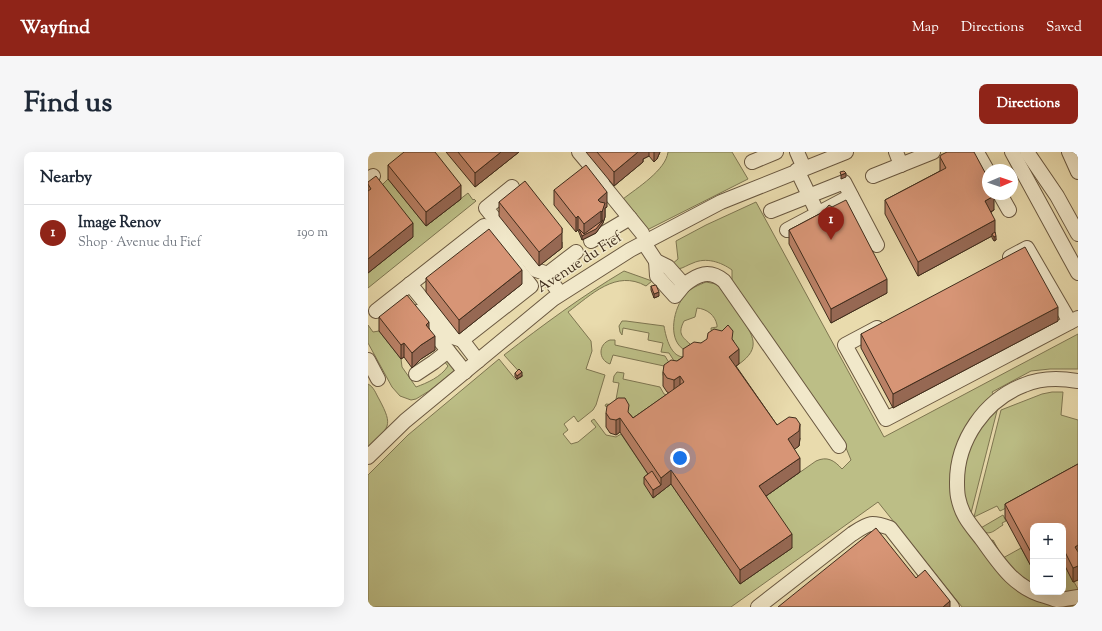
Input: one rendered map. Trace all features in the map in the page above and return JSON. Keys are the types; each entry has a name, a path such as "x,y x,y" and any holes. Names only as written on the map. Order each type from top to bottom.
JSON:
{"street":[{"path":"579,152 600,177 603,185 630,218 643,238 656,261 657,276 675,296 684,285 693,278 703,274 718,276 724,281 839,446"},
{"path":"752,162 776,152"},
{"path":"797,152 809,196 818,214"},
{"name":"Avenue du Fief","path":"368,457 405,421 554,299 630,250 643,238 721,202 846,152"},
{"path":"873,176 898,158 933,152"},
{"path":"967,152 979,156 984,164"},
{"path":"1012,152 1078,274"},
{"path":"1027,152 1057,196 1078,234"},
{"path":"1069,152 1078,172"},
{"path":"772,210 844,182 877,245"},
{"path":"512,188 486,208 536,270 545,273 556,288"},
{"path":"787,230 851,196"},
{"path":"1003,200 1009,210"},
{"path":"591,242 630,218"},
{"path":"376,311 484,226 531,286 462,340"},
{"path":"888,322 846,345 886,419 1074,320 1027,248 999,263"},
{"path":"546,275 576,252"},
{"path":"405,288 453,337 462,340 478,361"},
{"path":"405,288 448,351 465,372"},
{"path":"416,374 448,351"},
{"path":"1078,381 1053,379 1024,384 998,399 985,411 974,426 964,444 959,460 957,474 958,496 964,516 1002,567 1020,585 1036,594 1057,600 1078,597"},
{"path":"758,607 865,525 876,523 890,528 952,607"}],"green space":[{"path":"668,152 732,152 748,179 647,230 623,199 657,172 666,159"},
{"path":"388,179 426,226 468,193 473,200 474,199 476,201 368,288 368,273 376,191"},
{"path":"756,202 884,437 1078,334 1078,369 1031,371 992,392 995,397 986,403 954,492 1004,575 1030,584 1030,595 1061,595 1078,601 1078,607 962,607 878,502 731,607 368,607 368,475 408,435 499,359 516,380 523,376 504,355 593,290 624,271 652,281 646,286 624,280 614,282 604,286 568,312 591,341 592,351 586,369 605,375 596,405 593,410 578,422 574,416 564,424 568,430 563,434 571,444 578,442 596,427 591,421 594,419 606,435 616,437 621,434 660,492 671,484 740,584 759,501 816,461 827,459 836,463 842,469 851,460 844,443 732,283 732,270 708,260 698,261 678,269 672,264 678,259 676,241 706,225"},
{"path":"706,282 716,284 720,288 749,329 753,341 753,347 751,352 739,364 732,353 712,339 711,328 717,327 716,321 710,313 704,310 697,308 695,317 684,321 682,325 681,334 690,346 683,349 675,338 675,314 681,300 689,290"},
{"path":"622,321 664,326 666,336 673,351 680,356 685,357 678,367 669,353 661,352 663,343 648,340 649,333 623,328 622,335 619,326"},
{"path":"368,325 373,332 379,331 401,359 402,367 416,387 434,379 445,370 448,366 443,360 448,360 455,370 429,391 416,399 411,400 400,396 392,387 368,343"},
{"path":"610,340 615,340 615,345 665,356 674,371 664,379 664,366 613,355 610,364 603,359 601,352 603,345"},
{"path":"617,372 624,373 623,379 660,387 664,394 674,397 639,428 625,410 605,406 606,404 615,405 619,383 613,382 614,376"},
{"path":"368,384 376,393 384,408 388,421 385,430 368,447"},
{"path":"1063,392 1061,415 1078,420 1078,473 1000,511 997,506 974,517 1001,410 1042,394"},
{"path":"998,407 970,517 964,495 963,466 971,438"},
{"path":"1003,515 1006,521 994,531 986,533 979,529"},
{"path":"993,540 1003,558 990,541"},
{"path":"1021,548 1030,564 1030,583 1013,571 1003,558"},
{"path":"1066,568 1078,589 1078,591 1066,592"}],"building":[{"path":"404,152 435,152 461,185 426,212 388,165"},
{"path":"458,152 501,152 475,173"},
{"path":"597,152 638,152 614,172"},
{"path":"947,152 974,152 982,167 982,200 987,200 985,201 995,220 918,262 885,200 946,168 940,157"},
{"path":"586,165 607,192 598,200 605,203 602,212 601,211 584,224 578,216 576,218 554,190"},
{"path":"844,171 846,173 841,175 840,172"},
{"path":"376,176 413,223 368,259 368,191 371,189 368,182"},
{"path":"525,181 562,228 562,233 539,252 499,202"},
{"path":"846,200 887,279 831,309 789,230 823,212 829,205 832,207"},
{"path":"603,220 596,229 582,236 579,229 584,234"},
{"path":"489,229 522,270 459,320 426,278"},
{"path":"995,232 996,236 994,237 992,234"},
{"path":"1025,247 1058,307 893,394 861,334"},
{"path":"656,285 659,292 654,294 651,286"},
{"path":"407,295 429,322 426,325 435,336 412,353 404,343 401,345 379,317"},
{"path":"728,325 733,331 732,339 739,349 729,357 777,425 789,417 796,418 800,424 799,431 788,439 800,458 759,486 792,534 740,570 671,470 661,478 620,418 616,420 610,419 606,413 607,406 618,398 625,398 629,405 628,412 633,418 684,382 680,376 674,380 667,378 663,372 664,365 671,360 677,361 683,357 683,349 694,342 701,343 707,339 708,333 714,329 722,331"},
{"path":"519,369 522,372 517,376 515,373"},
{"path":"1078,464 1078,545 1075,547 1078,552 1078,566 1073,568 1066,554 1066,523 1030,523 1030,550 1005,504"},
{"path":"652,471 661,485 653,490 644,477"},
{"path":"876,528 916,578 925,570 950,601 943,607 778,607"}],"place":[{"name":"Image Renov","path":"831,240"}]}
